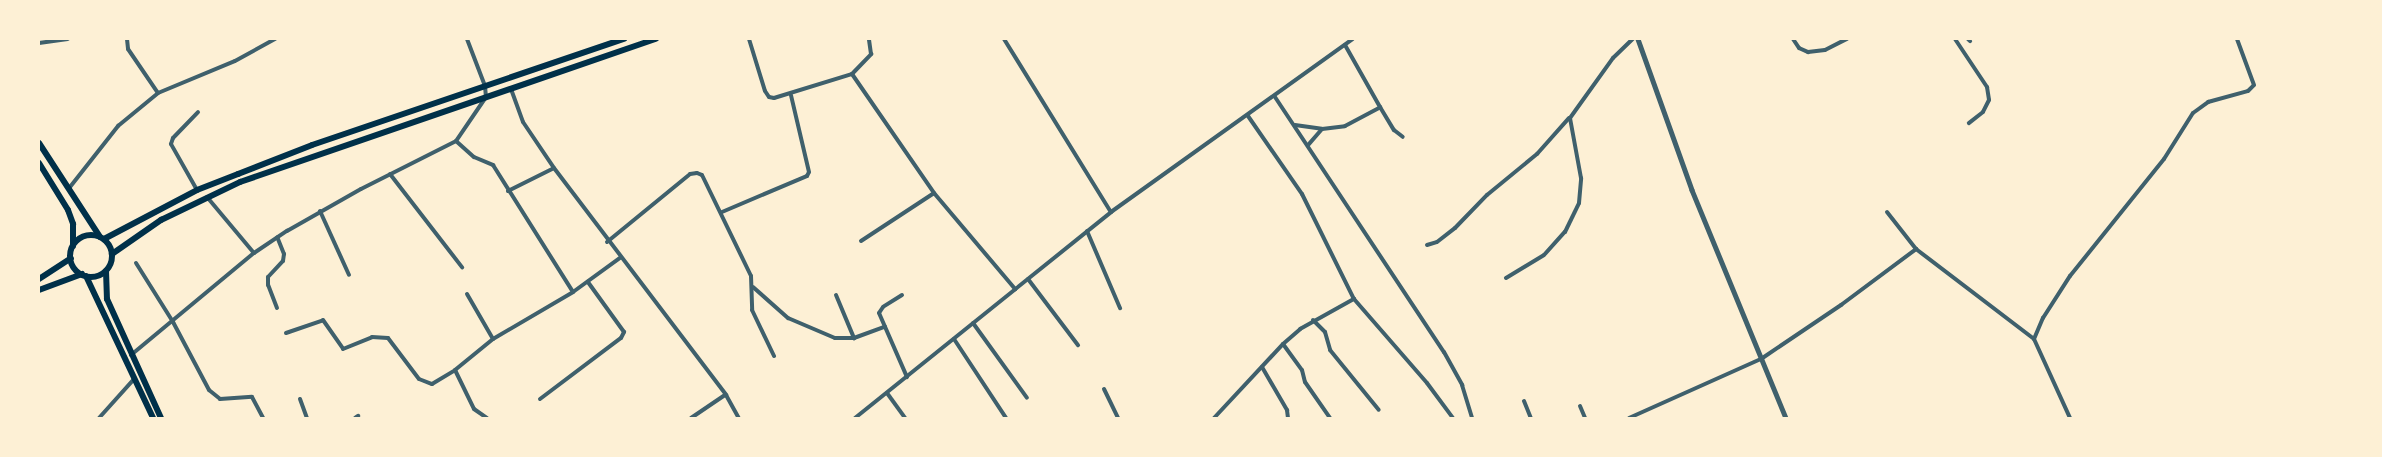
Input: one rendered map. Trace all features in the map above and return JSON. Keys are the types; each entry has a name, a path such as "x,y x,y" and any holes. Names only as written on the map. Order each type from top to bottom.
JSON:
{"main road":[{"path":"73,246 85,236 102,238 197,190 312,146 624,39"},
{"path":"162,418 107,299 106,271 112,254 161,220 207,197 300,160 657,39"},
{"path":"39,143 112,254"},
{"path":"40,168 71,217 73,246 71,258 75,269 84,275 93,277 106,271"},
{"path":"39,279 71,258"},
{"path":"39,290 84,275"},
{"path":"84,275 153,418"}],"street":[{"path":"39,43 68,39"},
{"path":"127,39 128,49 158,93"},
{"path":"70,187 118,126 158,93 235,61 275,39"},
{"path":"131,355 254,253 277,237 320,211 456,141 486,98 467,39"},
{"path":"749,39 768,97 774,98 852,74 871,54 868,39"},
{"path":"1004,39 1111,212"},
{"path":"855,418 1111,212 1275,97 1353,39"},
{"path":"1427,245 1437,242 1455,228 1487,195 1537,154 1570,117 1613,58 1636,39 1692,190 1785,418"},
{"path":"1793,39 1799,48 1808,52 1825,50 1847,39"},
{"path":"1955,39 1987,87 1989,100 1983,112 1969,123"},
{"path":"2034,339 2043,318 2070,276 2164,159 2188,117 2208,102 2248,91 2254,85 2237,39"},
{"path":"1345,45 1394,130 1402,137"},
{"path":"852,74 934,193 1015,290"},
{"path":"511,89 523,122 554,168 607,242 726,394 739,418"},
{"path":"722,213 807,176 791,94"},
{"path":"1275,97 1444,352 1462,385 1472,418"},
{"path":"1294,125 1322,129 1344,126 1380,107"},
{"path":"197,190 171,144 173,138 198,112"},
{"path":"1248,116 1302,194 1354,299 1420,374 1453,418"},
{"path":"1506,278 1544,255 1565,232 1579,203 1581,178 1570,117"},
{"path":"1308,146 1322,129"},
{"path":"456,141 474,157 493,165 573,292"},
{"path":"508,191 554,168"},
{"path":"390,174 462,267"},
{"path":"607,242 690,174 702,175 751,276 752,310 774,356"},
{"path":"861,241 934,193"},
{"path":"207,197 254,253"},
{"path":"320,211 349,275"},
{"path":"1887,212 1917,249 2034,339 2070,418"},
{"path":"1087,231 1120,308"},
{"path":"277,237 284,254 283,261 268,277 268,285 277,308"},
{"path":"1629,418 1761,359 1917,249"},
{"path":"286,333 323,320 343,349 372,337 388,338 425,383 441,380 493,339 573,292 620,258"},
{"path":"136,263 173,322 208,390 220,399 252,397 263,418"},
{"path":"1028,279 1078,345"},
{"path":"540,399 621,339 624,332 588,282"},
{"path":"753,286 788,318 836,338 854,338 885,327"},
{"path":"467,294 493,339"},
{"path":"836,296 854,338"},
{"path":"902,296 879,310 907,377"},
{"path":"1214,418 1282,344 1312,320 1354,299"},
{"path":"1312,320 1325,332 1330,350 1379,410"},
{"path":"973,323 1027,399"},
{"path":"954,339 1006,418"},
{"path":"1282,344 1302,370 1305,382 1330,418"},
{"path":"1262,367 1287,411 1288,418"},
{"path":"455,370 474,409 487,418"},
{"path":"99,418 134,379"},
{"path":"1104,389 1118,418"},
{"path":"887,393 905,418"},
{"path":"692,418 726,394"},
{"path":"300,399 307,418"},
{"path":"1524,401 1531,418"},
{"path":"1580,406 1585,418"}]}
